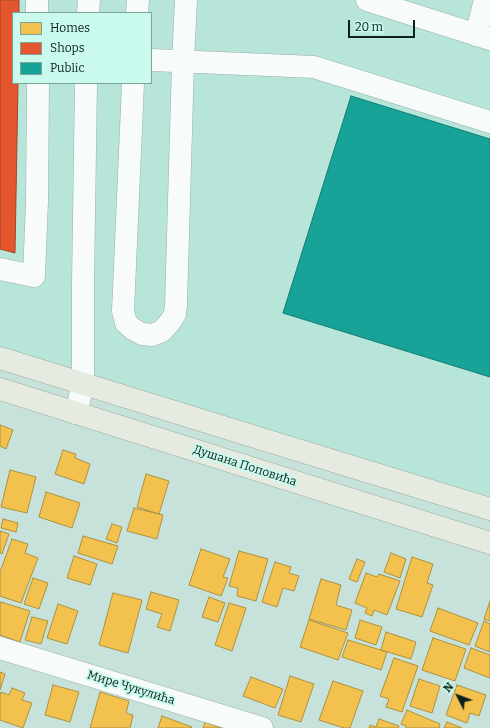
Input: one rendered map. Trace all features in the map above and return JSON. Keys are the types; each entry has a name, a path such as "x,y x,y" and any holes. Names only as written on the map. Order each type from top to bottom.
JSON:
{"main road":[{"path":"0,358 490,509"},
{"name":"Душана Поповића","path":"0,389 490,544"}],"street":[{"path":"37,0 37,12"},
{"path":"88,12 89,0"},
{"path":"137,12 138,0"},
{"path":"133,84 122,311 126,322 133,329 142,334 152,335 162,330 170,322 175,314 176,305 186,0"},
{"path":"367,0 483,37 485,0"},
{"path":"152,60 314,67 490,122"},
{"path":"0,269 34,276 37,201 38,84"},
{"path":"76,413 83,384 86,84"},
{"name":"Мире Чукулића","path":"0,648 262,728"}],"shaded area":[{"path":"0,0 490,0 490,508 0,358"}],"building: Homes":[{"path":"0,425 13,430 6,449 0,446"},
{"path":"63,450 76,454 75,458 90,464 84,484 55,474"},
{"path":"10,470 36,477 27,513 1,507"},
{"path":"146,474 169,481 159,514 137,507"},
{"path":"46,492 80,503 72,528 39,517"},
{"path":"134,508 163,515 157,539 127,531"},
{"path":"3,519 18,523 16,532 1,528"},
{"path":"112,524 122,527 117,543 106,539"},
{"path":"0,531 9,534 2,554 0,553"},
{"path":"83,536 118,546 112,564 78,553"},
{"path":"12,539 28,544 25,553 38,558 21,603 0,596 0,572"},
{"path":"201,549 230,559 223,577 228,578 221,596 189,585"},
{"path":"239,551 268,559 256,601 237,596 238,588 229,586"},
{"path":"391,553 406,559 400,578 384,572"},
{"path":"74,556 97,564 90,585 67,578"},
{"path":"412,557 433,564 427,583 433,585 422,617 396,609"},
{"path":"357,559 365,562 357,582 349,579"},
{"path":"275,562 291,567 289,573 299,576 294,591 283,588 277,607 262,602"},
{"path":"366,573 377,577 379,574 400,581 387,615 374,610 372,616 365,613 367,608 355,603"},
{"path":"33,578 48,583 39,609 24,604"},
{"path":"321,579 341,585 336,605 352,610 346,630 309,619"},
{"path":"151,592 179,600 170,631 157,627 162,614 146,609"},
{"path":"113,593 142,600 128,653 99,645"},
{"path":"209,597 225,603 218,622 202,617"},
{"path":"490,601 490,621 484,619"},
{"path":"1,602 30,611 20,642 0,635"},
{"path":"229,603 246,608 232,651 215,645"},
{"path":"58,604 78,611 67,644 47,638"},
{"path":"438,608 478,623 469,645 430,631"},
{"path":"32,617 48,621 41,644 25,640"},
{"path":"309,620 348,633 338,660 300,647"},
{"path":"360,620 382,627 376,645 355,638"},
{"path":"484,621 490,624 490,652 475,646"},
{"path":"386,632 416,642 411,659 381,650"},
{"path":"433,638 466,649 455,681 422,670"},
{"path":"348,640 387,652 381,670 342,657"},
{"path":"471,648 490,655 490,678 464,668"},
{"path":"394,658 418,666 402,712 386,707 389,699 380,696"},
{"path":"0,672 5,674 0,690"},
{"path":"290,676 314,684 301,722 278,715"},
{"path":"251,677 283,689 275,708 243,696"},
{"path":"419,679 440,686 432,713 410,706"},
{"path":"333,681 363,691 350,728 344,728 319,720"},
{"path":"53,685 79,692 70,722 45,715"},
{"path":"457,685 486,695 479,716 470,713 467,723 446,715"},
{"path":"12,688 25,693 22,700 32,703 23,728 0,720 1,692 9,695"},
{"path":"100,692 129,701 126,713 133,715 130,728 90,728"},
{"path":"407,710 440,724 439,728 406,728 406,726 401,724"},
{"path":"162,716 192,727 158,728"},
{"path":"379,719 399,726 398,728 369,728 370,725 376,727"},
{"path":"205,722 221,728 203,728"},
{"path":"447,722 462,728 444,728"}],"building: Shops":[{"path":"0,0 19,0 19,12 12,12 12,84 18,84 15,253 0,249"}],"building: Public":[{"path":"351,96 490,139 490,377 283,313"}]}
